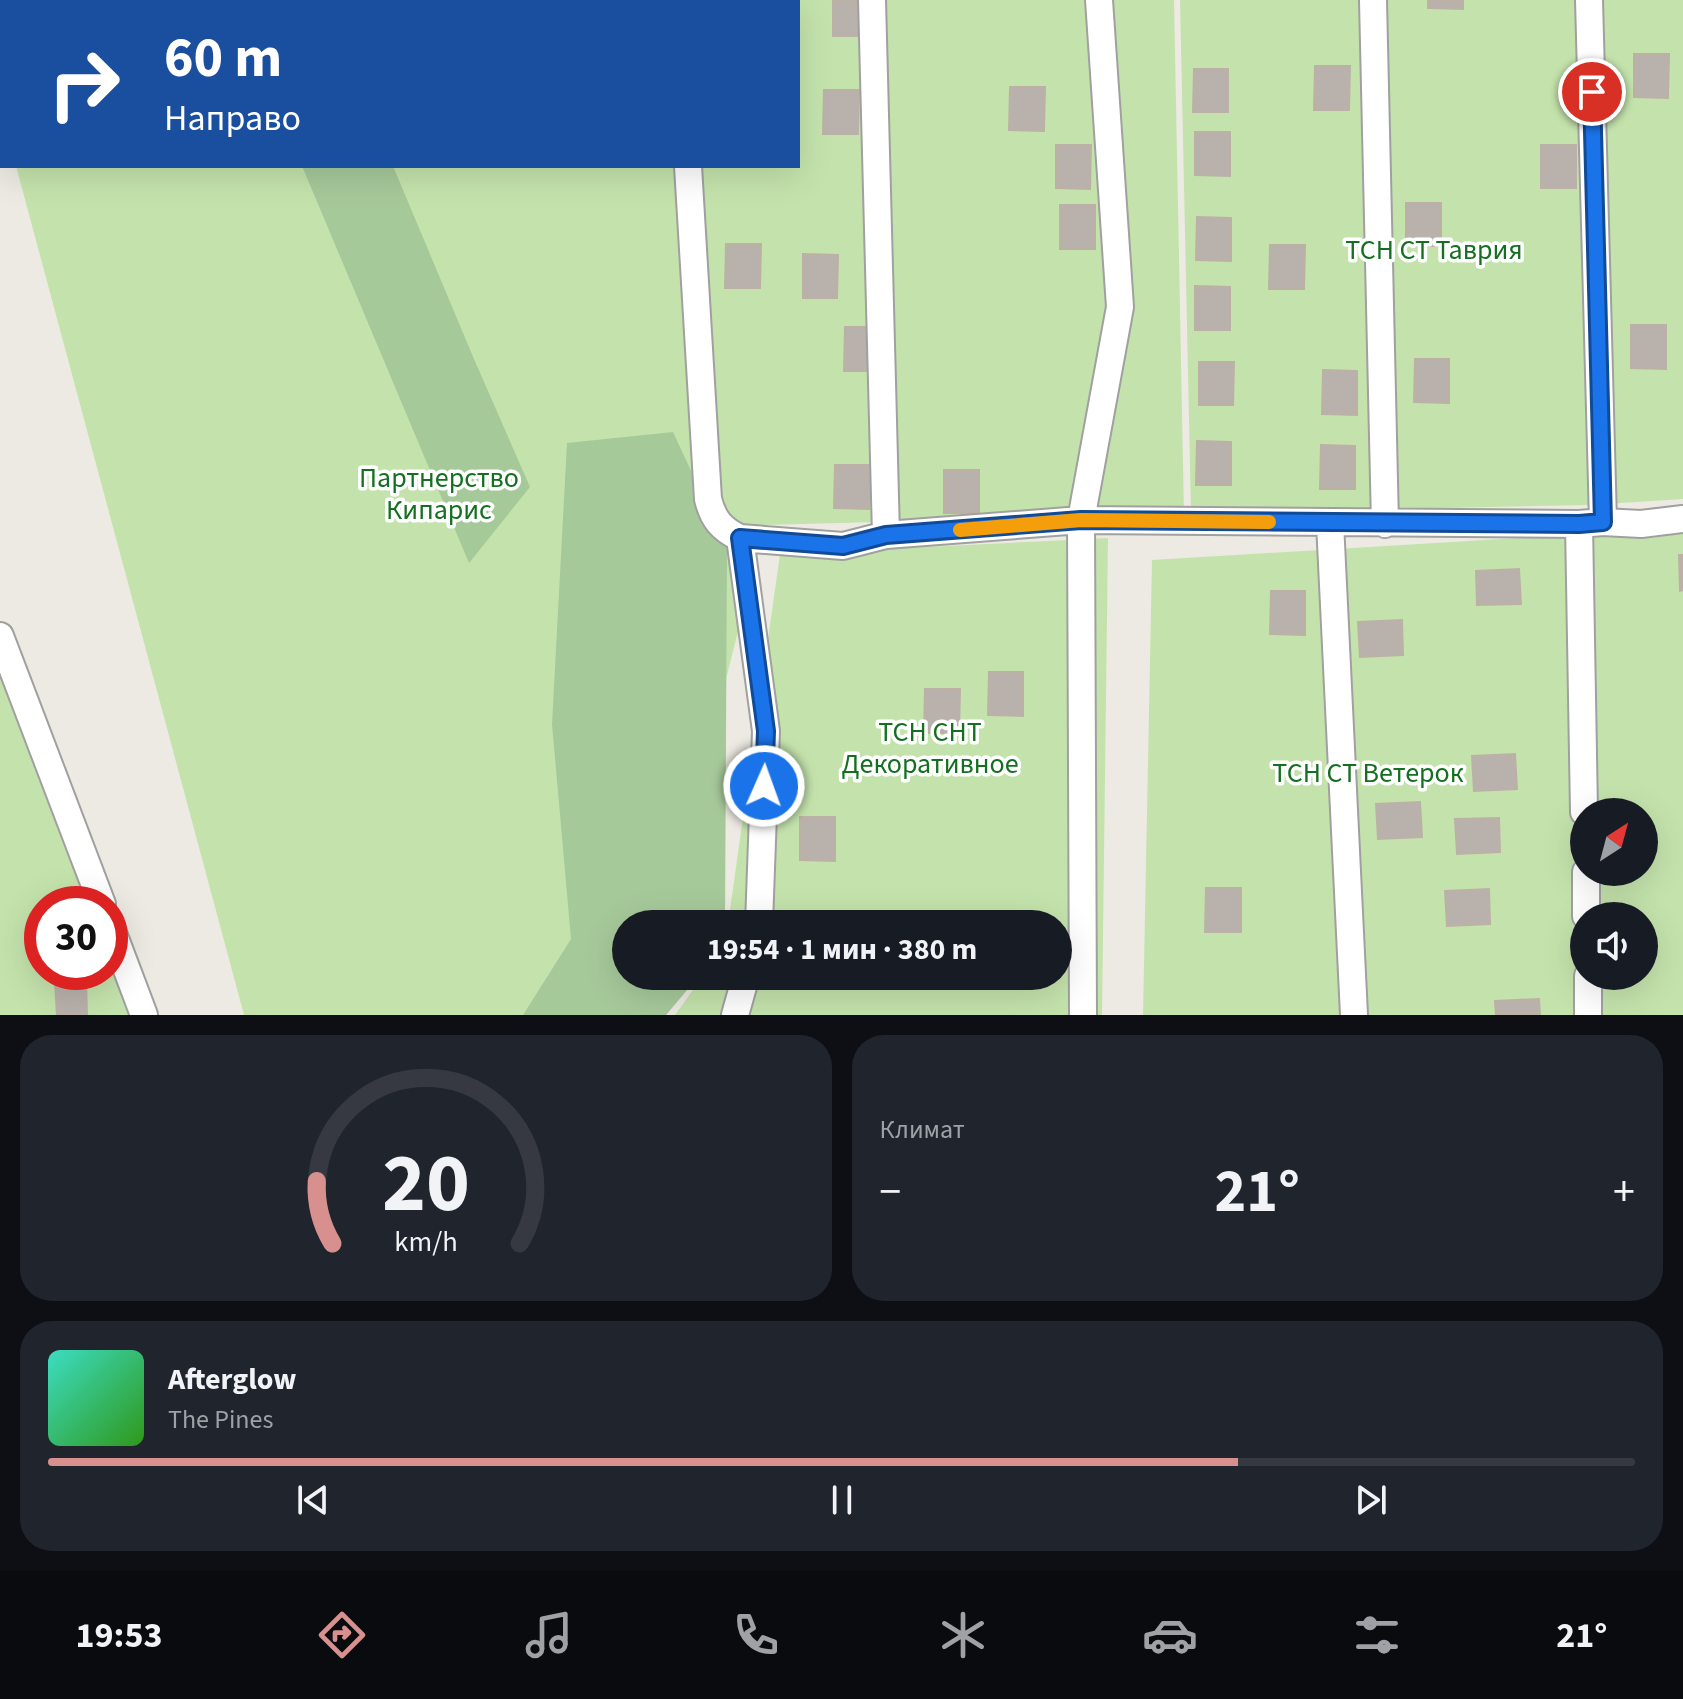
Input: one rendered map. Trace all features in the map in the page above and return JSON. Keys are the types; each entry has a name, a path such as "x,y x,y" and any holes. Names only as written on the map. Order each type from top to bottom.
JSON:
{"street":[{"path":"872,0 886,535"},
{"path":"1083,1015 1081,520 1120,307 1099,0"},
{"path":"1373,0 1385,524"},
{"path":"1584,798 1591,523 1589,0"},
{"path":"688,168 708,499 718,523 740,538 843,546 886,535 1081,520 1641,524 1683,519"},
{"path":"1330,523 1354,1015"},
{"path":"740,538 766,731 760,910"},
{"path":"0,636 95,886"},
{"path":"128,973 144,1015"},
{"path":"735,1015 742,990"},
{"path":"1588,990 1588,1015"}],"green space":[{"name":"Партнерство Кипарис","path":"800,0 1174,0 1184,514 765,525 668,910 612,910 612,990 631,990 641,1015 244,1015 17,168 800,168"},
{"name":"ТСН СТ Таврия","path":"1180,0 1683,0 1683,499 1590,505 1191,513"},
{"path":"303,168 394,168 530,487 469,563"},
{"path":"673,432 727,548 725,910 612,910 612,990 687,990 666,1015 523,1015 571,939 552,724 567,443"},
{"name":"ТСН СТ Ветерок","path":"1683,528 1683,1015 1143,1015 1152,560"},
{"name":"ТСН СНТ Декоративное","path":"1108,538 1102,1015 675,1015 693,990 1072,990 1072,910 730,910 780,554"},
{"path":"0,632 92,886 24,886 24,990 128,990 128,984 139,1015 0,1015"}],"building":[{"path":"833,0 868,0 868,36 833,36"},
{"path":"1428,0 1463,0 1463,9 1428,8"},
{"path":"1634,54 1669,54 1668,98 1634,97"},
{"path":"1315,66 1350,66 1349,110 1314,110"},
{"path":"1194,69 1228,69 1228,112 1193,112"},
{"path":"1010,87 1045,87 1044,131 1009,130"},
{"path":"824,90 859,90 858,134 823,134"},
{"path":"1195,132 1230,132 1230,176 1195,175"},
{"path":"1056,145 1091,145 1090,189 1056,188"},
{"path":"1541,145 1576,145 1576,188 1541,188"},
{"path":"1406,203 1441,203 1441,246 1406,246"},
{"path":"1060,205 1095,205 1095,249 1060,249"},
{"path":"1197,217 1231,218 1231,261 1196,260"},
{"path":"726,244 761,244 760,288 725,288"},
{"path":"1270,245 1305,245 1304,289 1269,289"},
{"path":"803,254 838,255 837,298 803,298"},
{"path":"1195,286 1230,287 1230,330 1195,330"},
{"path":"1631,325 1666,325 1666,369 1631,368"},
{"path":"845,327 880,327 879,371 844,371"},
{"path":"1415,359 1449,359 1449,403 1414,402"},
{"path":"1199,362 1234,362 1233,405 1199,405"},
{"path":"1323,370 1357,371 1357,415 1322,414"},
{"path":"1197,441 1231,442 1231,485 1196,485"},
{"path":"1321,445 1355,446 1355,489 1320,489"},
{"path":"835,465 870,465 869,509 834,508"},
{"path":"944,470 979,470 979,513 944,513"},
{"path":"1679,555 1683,555 1683,590 1680,591"},
{"path":"1519,569 1521,604 1477,605 1476,571"},
{"path":"1271,591 1305,591 1305,635 1270,634"},
{"path":"1402,620 1403,655 1360,657 1358,622"},
{"path":"989,672 1023,672 1023,716 988,715"},
{"path":"925,689 960,689 959,733 924,733"},
{"path":"1515,754 1517,789 1474,791 1472,756"},
{"path":"1420,802 1422,837 1378,839 1376,804"},
{"path":"800,817 835,817 835,861 800,860"},
{"path":"1499,818 1500,852 1457,854 1455,819"},
{"path":"1206,888 1241,888 1241,932 1205,932"},
{"path":"1489,889 1490,924 1447,926 1445,891"},
{"path":"55,990 86,990 87,1015 57,1015"},
{"path":"1539,999 1540,1015 1496,1015 1495,1001"}],"slow traffic":[{"path":"960,530 1081,520 1269,522"}],"route":[{"path":"764,786 766,731 740,538 843,546 886,535 1081,520 1385,524 1603,522 1592,92"}]}
